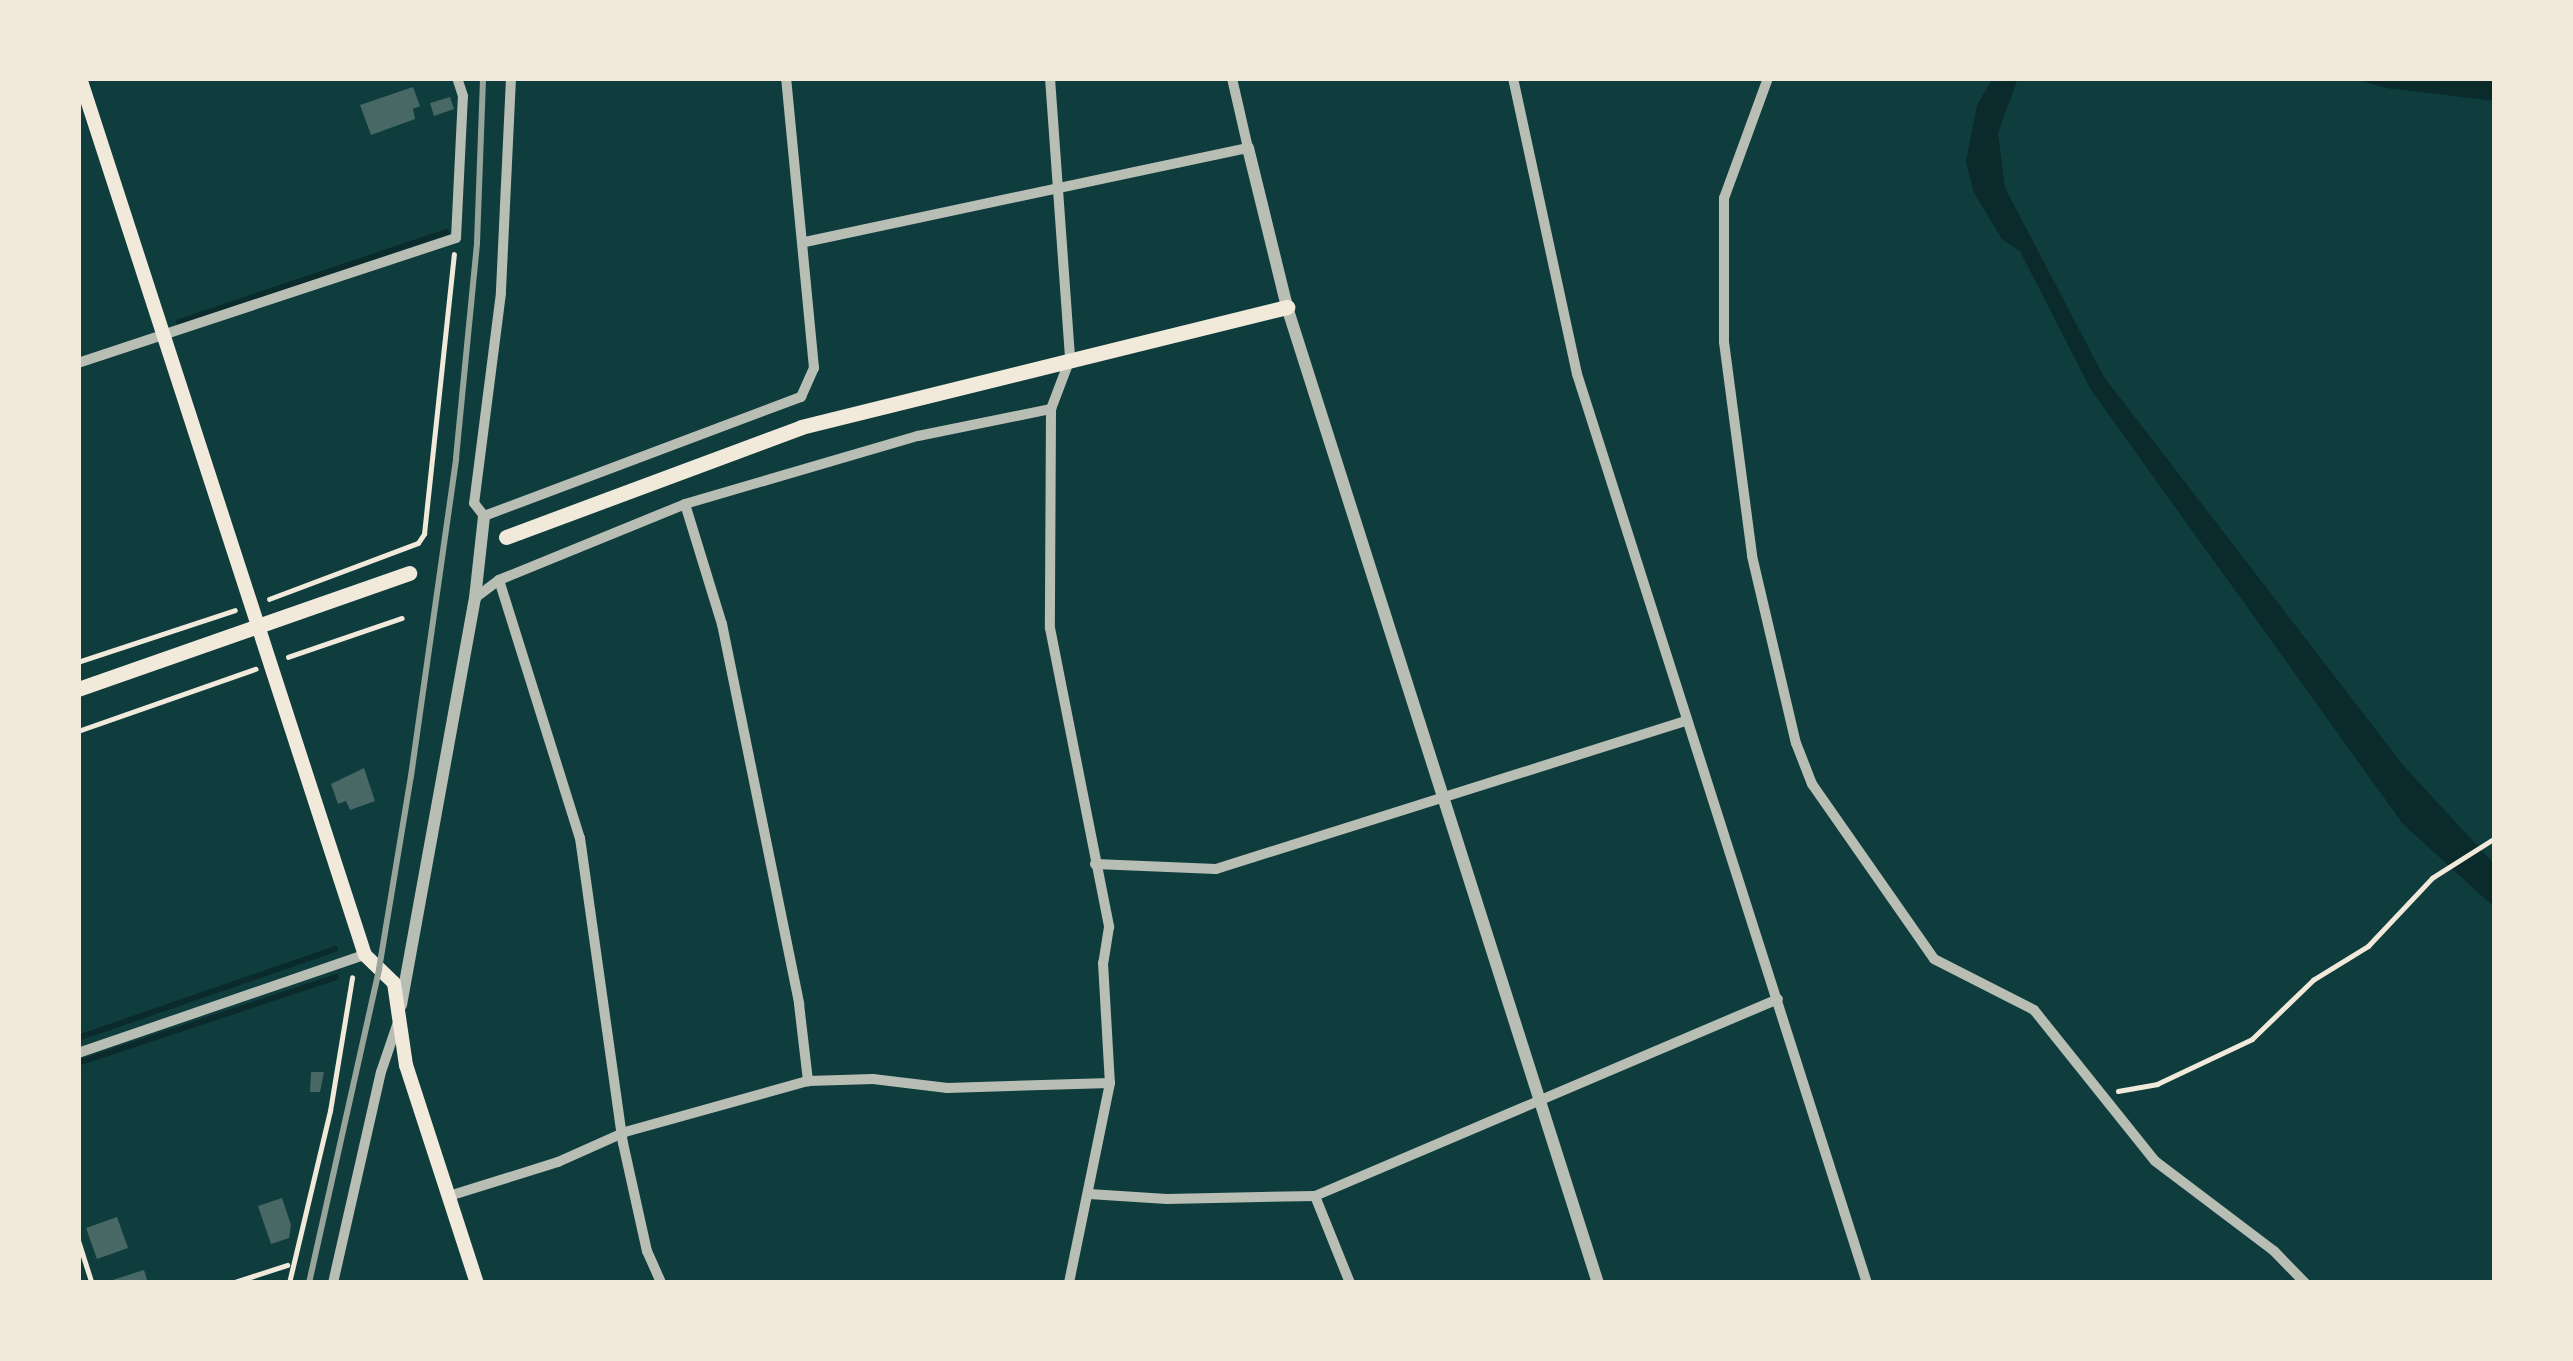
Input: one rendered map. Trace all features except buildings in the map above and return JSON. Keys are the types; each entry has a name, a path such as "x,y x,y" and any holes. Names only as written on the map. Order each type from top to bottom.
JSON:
{"main road":[{"path":"80,78 268,646 358,957 394,983 406,1065 477,1283"},
{"path":"506,537 801,427 1287,308"},
{"path":"78,689 409,573"}],"street":[{"path":"78,362 456,238 463,96 457,78"},
{"path":"333,1283 381,1072 400,1016 403,975 475,598 484,516 474,503 501,293 511,78"},
{"path":"484,516 801,397 814,368 786,78"},
{"path":"1050,78 1070,359 1051,409 1050,628 1109,927 1103,963 1110,1083 1069,1283"},
{"path":"1232,78 1287,308 1598,1283"},
{"path":"1513,78 1577,374 1868,1283"},
{"path":"1768,78 1744,131 1724,198 1724,342 1752,556 1796,743 1812,784 1934,959 2035,1010 2155,1161 2274,1250 2305,1283"},
{"path":"805,242 1248,148"},
{"path":"475,598 499,580 685,504 918,436 1051,409"},
{"path":"685,504 722,624 799,1004 808,1081"},
{"path":"499,580 580,838 626,1132 623,1143 647,1251 661,1283"},
{"path":"1095,864 1216,869 1686,721"},
{"path":"78,1053 358,957"},
{"path":"1090,1194 1167,1199 1315,1196 1778,999"},
{"path":"449,1196 594,1149 626,1132 808,1081 873,1079 947,1088 1110,1083"},
{"path":"1315,1196 1350,1283"}],"path":[{"path":"78,662 256,611 418,543 424,534 456,238"},
{"path":"78,731 402,618"},
{"path":"2109,1086 2131,1093 2252,1039 2313,980 2368,946 2446,869 2495,838"},
{"path":"289,1283 330,1111 358,957"},
{"path":"78,1239 92,1283"},
{"path":"232,1283 287,1264"}],"water":[{"path":"1993,78 2018,78 1998,133 2005,188 2104,377 2403,765 2495,865 2495,908 2403,824 2091,390 2020,251 2002,239 1974,193 1966,162 1977,105"},
{"path":"2351,78 2495,78 2495,101 2386,88"}],"waterway":[{"path":"179,322 446,232"},
{"path":"78,1038 335,949"},
{"path":"78,1063 336,977"}],"railway":[{"path":"309,1283 379,969 411,776 456,458 477,243 483,78"}]}
